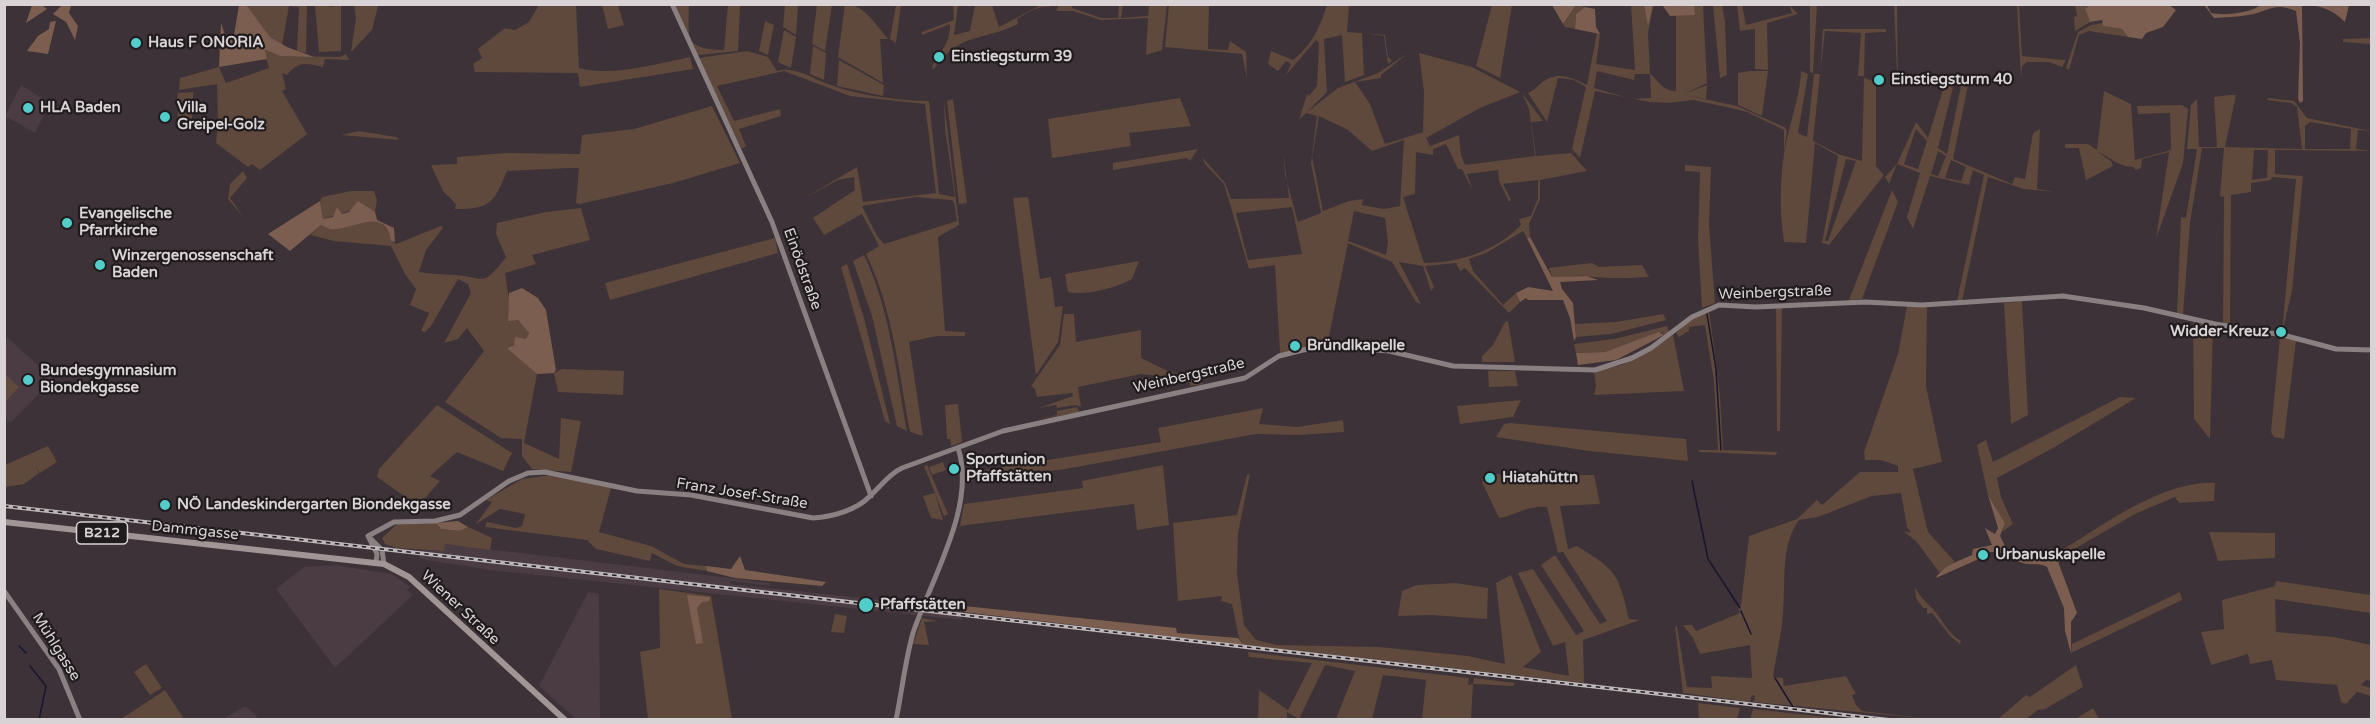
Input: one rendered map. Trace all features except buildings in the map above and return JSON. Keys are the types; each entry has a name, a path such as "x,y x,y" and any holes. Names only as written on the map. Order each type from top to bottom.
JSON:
{"main road":[{"name":"Einödstraße","path":"672,4 694,58 772,222 871,496"},
{"name":"Weinbergstraße","path":"958,448 1018,427 1245,378 1279,356 1327,347 1367,349 1453,366 1595,370 1632,358 1651,348 1692,316 1719,305 1756,307 1865,302 1922,305 2063,296 2144,308 2215,324 2283,335 2336,349 2372,350"},
{"name":"Franz Josef-Straße","path":"380,564 382,550 368,536 394,522 435,520 460,515 509,481 528,473 558,473 637,491 691,495 813,518 833,515 860,504 871,496 893,472 958,448"},
{"path":"896,720 910,644 953,525 963,480 963,462 958,448"},
{"name":"Dammgasse","path":"4,522 380,564"},
{"name":"Wiener Straße","path":"380,564 409,578 565,720"},
{"name":"Mühlgasse","path":"4,591 59,669 80,720"}],"shaded area":[{"path":"845,4 864,11 888,39 880,39 883,83 838,57"},
{"path":"32,5 42,5 47,9 26,23"},
{"path":"62,5 71,5 69,13 78,26 75,40 66,22 53,14"},
{"path":"239,5 247,6 270,37 287,47 314,57 280,56 265,50 267,59 219,67 221,23 225,35 234,35"},
{"path":"246,5 307,5 306,53 297,51 299,7 289,6 282,45 270,37"},
{"path":"310,5 329,5 329,7 341,5 341,51 319,52 315,6"},
{"path":"354,5 378,6 372,30 351,52 356,18"},
{"path":"539,5 576,5 579,68 620,70 690,57 693,69 580,87 578,73 475,72 473,64 482,58 478,49 505,28 515,30 529,22"},
{"path":"602,5 618,5 624,25 608,29"},
{"path":"675,5 689,5 690,35 696,45 702,48 724,50 728,5 740,6 738,51 698,55"},
{"path":"785,5 798,5 796,35 783,27"},
{"path":"817,5 832,5 825,51 812,44"},
{"path":"896,5 901,5 896,43 890,39"},
{"path":"953,5 958,5 954,35 970,31 975,5 992,5 999,27 1041,5 1050,7 1033,10 1017,19 1018,24 963,43 944,57 933,70 932,67 947,42 950,24 922,35 922,32 954,20"},
{"path":"1059,5 1072,5 1072,8 1101,18 1118,18 1119,5 1123,5 1121,18 1148,16 1149,5 1167,5 1162,50 1146,55 1148,18 1101,20 1073,11 1056,11"},
{"path":"1169,5 1209,5 1208,49 1228,50 1230,41 1246,52 1247,78 1242,54 1165,47"},
{"path":"1327,5 1349,5 1347,32 1362,33 1364,75 1345,82 1342,35 1324,39 1327,92 1299,120 1307,94 1309,96 1317,86 1319,43 1316,40 1286,75 1291,64 1286,61 1278,71 1268,64 1271,51 1293,60 1314,35"},
{"path":"1492,5 1512,5 1500,78 1476,66"},
{"path":"1552,5 1576,5 1563,24"},
{"path":"1576,5 1585,7 1576,14 1575,29 1565,27 1563,24"},
{"path":"1631,5 1644,5 1648,24 1653,5 1659,5 1653,7 1648,33 1650,74 1635,74 1634,80 1597,71 1594,88 1627,97 1595,91 1580,158 1572,149 1586,87 1574,80 1558,78 1547,122 1528,93 1555,76 1571,78 1587,85 1597,33 1600,34 1596,64 1635,70"},
{"path":"1644,5 1653,5 1648,26"},
{"path":"1653,5 1694,5 1695,15 1670,16 1663,6"},
{"path":"1659,5 1693,5 1690,15 1694,15 1694,5 1703,5 1707,83 1684,94 1707,85 1706,99 1685,95 1737,106 1784,127 1787,130 1784,152 1784,130 1747,112 1693,100 1669,103 1634,99 1651,98 1650,74 1664,87 1676,91 1676,15 1672,6"},
{"path":"1713,5 1722,5 1725,22 1727,75 1720,78"},
{"path":"1737,5 1742,5 1746,25 1792,13 1789,5 1798,14 1767,23 1768,70 1755,69 1755,29 1740,31"},
{"path":"1810,5 1817,5 1813,73 1810,72"},
{"path":"1894,5 1897,5 1898,96"},
{"path":"2017,5 2019,5 2022,56 2066,60 2062,67 2049,62 2027,62 2022,66 2021,78"},
{"path":"2075,5 2090,5 2085,9 2090,22 2075,31 2074,17 2077,16"},
{"path":"2090,5 2169,5 2176,10 2163,27 2146,33 2142,39 2128,37 2122,29 2103,26 2102,20 2090,22 2085,9"},
{"path":"2204,5 2207,5 2211,13 2223,14 2244,12 2261,5 2302,5 2303,101 2300,103 2298,99 2300,43 2296,11 2276,7 2255,14 2214,18"},
{"path":"2302,5 2349,5 2345,22 2325,9"},
{"path":"1585,7 1595,9 1596,27 1600,34 1575,29 1576,14"},
{"path":"56,21 48,54 27,51 38,36 49,29 50,22"},
{"path":"765,21 774,25 768,55 759,51"},
{"path":"2103,23 2103,26 2122,29 2128,37 2089,31 2079,35 2069,70 2066,68 2078,32 2091,25"},
{"path":"1823,29 1886,29 1886,32 1865,33 1864,76 1858,76 1861,33 1825,31 1820,73"},
{"path":"784,30 796,37 791,68 778,62"},
{"path":"1365,33 1385,35 1388,57 1392,61 1388,64 1384,36"},
{"path":"2371,38 2371,44 2343,42 2343,39"},
{"path":"813,46 826,53 824,80 810,74"},
{"path":"264,50 280,56 340,57 346,54 349,60 325,59 323,67 303,64 295,67 287,75 282,73 286,89 282,91 307,134 260,170 252,164 248,167 216,143 217,84 179,90 180,78 219,67 226,83 269,68"},
{"path":"747,51 768,57 777,71 787,70 798,72 831,85 872,96 929,101 939,194 955,197 945,129 944,101 959,225 938,237 945,331 965,332 965,336 937,336 909,342 923,436 910,432 889,319 866,254 879,246 862,214 824,235 813,218 855,190 854,177 838,180 801,200 857,167 863,202 936,193 925,104 850,96 784,71 717,86 734,121 780,109 781,116 739,129 746,146 742,149 699,63 700,58","holes":["915,197 954,202 957,221 884,244 877,236 862,206"]},
{"path":"1408,53 1381,75 1381,78 1355,82 1370,104 1385,144 1423,132 1424,92 1419,53 1472,67 1520,92 1480,108 1426,138 1430,146 1459,135 1461,155 1465,165 1535,156 1529,109 1522,93 1543,121 1531,122 1536,156 1571,153 1587,171 1540,180 1540,199 1529,224 1530,237 1527,238 1523,231 1486,253 1469,259 1473,271 1503,305 1516,293 1520,302 1509,313 1465,268 1460,271 1456,263 1425,266 1434,287 1431,291 1423,266 1399,262 1421,304 1416,302 1392,262 1348,243 1327,346 1280,353 1275,265 1249,269 1224,184 1205,164 1202,157 1225,183 1231,199 1289,198 1287,182 1298,222 1321,213 1311,163 1317,116 1306,113 1338,88 1378,73","holes":["1319,116 1348,130 1372,151 1404,140 1400,206 1384,209 1362,205 1363,199 1349,201 1323,211 1312,157","1446,144 1458,169 1462,169 1473,191 1467,174 1498,170 1499,181 1509,202 1511,200 1503,184 1538,180 1538,198 1531,216 1519,219 1521,225 1511,234 1476,254 1450,261 1424,263 1403,197 1415,194 1416,152 1433,155 1433,149","1292,207 1302,254 1248,260 1236,213","1354,211 1385,218 1388,242 1386,255 1348,241"]},
{"path":"839,60 884,85 883,96 837,86"},
{"path":"1768,71 1762,116 1738,105 1738,73"},
{"path":"1801,71 1808,74 1798,133 1807,137 1814,74 1820,74 1813,141 1838,154 1862,161 1864,78 1876,82 1876,166 1884,175 1829,245 1822,243 1838,156 1815,143 1806,243 1784,242 1781,213 1782,169","holes":["1846,159 1856,161 1828,241 1825,241"]},
{"path":"1969,80 1953,159 2012,184 2015,177 2025,179 2033,133 2040,129 2037,189 2055,192 2024,189 1988,177 1962,301 1957,301 1984,175 1973,170 1969,185 1930,176 1913,229 1907,217 1920,173 1897,164 1916,122 1928,138 1944,86 1954,83 1938,148 1947,154 1962,81","holes":["1916,129 1927,141 1918,169 1904,164","1938,151 1946,156 1938,176 1931,174","1951,160 1966,167 1961,181 1945,178"]},
{"name":"HLA Baden","path":"21,85 50,103 35,133 5,116"},
{"path":"2104,91 2131,104 2135,160 2171,150 2170,113 2138,114 2137,106 2182,105 2188,109 2183,163 2156,239 2169,152 2142,159 2141,168 2136,170 2133,167 2119,164 2098,152 2111,161 2113,166 2086,180 2079,148 2065,148 2065,144 2088,144 2097,150"},
{"path":"193,92 194,107 190,128 176,125 179,106 176,104 178,93"},
{"path":"2236,95 2225,147 2302,149 2297,107 2291,103 2267,100 2268,98 2294,101 2307,118 2371,131 2358,130 2356,149 2371,151 2275,150 2275,174 2303,176 2292,291 2282,333 2296,179 2272,177 2271,180 2251,183 2251,192 2231,195 2230,325 2223,324 2224,197 2220,196 2224,148 2202,148 2190,223 2183,315 2177,313 2181,217 2186,218 2197,149 2187,149 2191,105 2197,99 2199,147 2217,147 2214,97","holes":["2310,122 2351,129 2350,149 2305,149 2305,126","2254,150 2268,150 2267,178 2252,180"]},
{"path":"1180,98 1191,126 1129,133 1131,146 1052,158 1048,119"},
{"path":"953,99 967,203 959,204 947,101"},
{"path":"712,106 740,163 673,183 580,204 576,203 579,168 569,168 507,171 499,190 490,202 467,209 455,209 456,204 443,191 431,165 457,164 457,157 505,153 580,154 582,135 634,129"},
{"path":"359,131 396,137 399,140 341,135"},
{"path":"1198,149 1190,161 1187,158 1113,170 1113,163"},
{"path":"1897,164 1889,184 1885,177"},
{"path":"1685,165 1711,167 1709,225 1715,303 1702,308 1698,239 1700,172 1685,171"},
{"path":"243,171 247,178 230,198 244,218 228,199 230,184"},
{"path":"1892,190 1898,202 1862,299 1849,300"},
{"path":"351,191 374,191 377,200 375,212 363,207 323,219 320,201 322,197"},
{"path":"1028,197 1040,279 1051,277 1055,307 1063,306 1058,342 1036,375 1013,198"},
{"path":"320,201 323,219 333,217 337,207 342,214 349,212 358,201 375,212 377,220 394,228 395,242 391,241 388,230 382,224 375,222 338,229 330,229 321,225 290,251 268,234"},
{"path":"581,208 590,240 532,255 536,264 505,273 509,299 508,320 518,320 529,333 527,339 508,347 537,374 524,443 559,459 561,418 581,421 571,472 532,469 522,456 522,439 501,438 445,402 484,351 467,328 458,339 444,343 471,293 468,284 458,279 431,326 425,332 421,331 429,313 410,305 416,289 405,274 391,246 334,241 310,235 321,225 330,227 372,222 381,224 387,230 391,241 396,244 441,226 443,228 426,250 419,272 482,279 492,274 506,257 496,234 497,223 546,212"},
{"path":"1530,237 1552,277 1587,276 1598,280 1560,282 1562,289 1573,303 1576,337 1574,341 1570,318 1563,300 1528,300 1526,298 1520,302 1516,293 1528,287 1553,291 1527,238"},
{"path":"775,238 778,253 610,300 605,283"},
{"path":"864,255 886,319 907,431 897,426 872,316 853,261"},
{"path":"1139,261 1132,279 1126,282 1091,292 1068,292 1065,274"},
{"path":"1592,263 1599,267 1642,265 1649,277 1552,277 1549,268"},
{"path":"847,264 864,318 890,424 885,421 841,267"},
{"path":"522,288 538,298 546,310 556,370 554,373 537,374 507,348 514,345 515,337 526,339 529,333 518,320 508,321 509,293"},
{"path":"2022,301 2028,415 2011,424 2004,303"},
{"path":"1907,306 1927,306 1926,386 1942,462 1913,469 1928,532 1955,562 1939,572 1916,541 1903,531 1911,533 1907,527 1901,493 1872,496 1818,517 1799,520 1793,530 1786,553 1782,620 1773,677 1783,678 1784,686 1846,676 1856,694 1852,695 1856,705 1862,711 1931,719 1754,702 1755,696 1752,695 1750,702 1683,693 1675,627 1677,626 1687,687 1712,688 1711,676 1752,678 1750,645 1700,654 1693,638 1683,625 1692,625 1696,631 1740,613 1738,608 1741,605 1749,536 1797,519 1817,500 1822,505 1860,472 1898,472 1898,466 1881,460 1865,460 1864,452 1898,354"},
{"path":"1782,307 1780,431 1777,431 1776,308"},
{"path":"1709,310 1720,395 1723,450 1777,452 1776,455 1699,452 1699,450 1718,450 1714,382 1705,325 1689,327 1689,331 1679,337 1676,333 1693,318"},
{"path":"1064,314 1074,314 1076,342 1141,330 1141,358 1168,371 1199,379 1203,384 1191,386 1190,383 1180,383 1175,378 1141,374 1078,387 1081,407 1075,405 1057,408 1056,405 1039,408 1073,396 1072,393 1037,397 1035,389 1031,386 1060,345"},
{"path":"1663,314 1666,320 1611,334 1576,337 1575,324 1616,322"},
{"path":"1508,321 1515,362 1482,362 1482,356 1493,345 1505,322"},
{"path":"2193,322 2213,326 2210,439 2194,419"},
{"path":"1667,326 1669,331 1664,335 1662,332 1605,352 1576,353 1574,344 1614,339"},
{"path":"1659,332 1664,335 1616,360 1578,365 1576,353 1605,352"},
{"path":"1673,335 1684,391 1594,395 1596,386 1594,371 1622,365"},
{"path":"2280,337 2296,341 2284,439 2274,437 2271,432"},
{"name":"Bundesgymnasium Biondekgasse","path":"8,338 52,378 52,381 10,423 5,418 4,341"},
{"path":"562,369 624,371 623,395 558,392 554,373"},
{"path":"1488,371 1515,371 1518,386 1489,387"},
{"path":"5,374 19,387 4,402"},
{"path":"2120,397 2136,398 2053,448 1997,478 2001,497 2013,524 2002,532 2005,523 1988,495 1977,445 1986,440 1993,462"},
{"path":"1521,400 1513,417 1460,424 1457,406"},
{"path":"958,404 962,442 951,446 950,439 947,439 945,405"},
{"path":"437,405 512,453 503,471 457,452 430,476 440,481 418,506 377,477 379,469"},
{"path":"1077,407 1079,412 1037,420 1057,415 1057,411"},
{"path":"1263,408 1259,424 1297,427 1343,420 1344,432 1299,435 1256,434 1066,469 968,481 972,472 1161,442 1158,428"},
{"path":"1504,424 1686,439 1688,461 1589,451 1496,437"},
{"path":"48,446 57,462 40,473 36,467 39,473 24,484 5,487 5,465"},
{"path":"943,462 946,470 932,475 929,467"},
{"path":"927,465 948,514 944,516 935,494 943,520 931,518 923,496 935,493 924,466"},
{"path":"1163,465 1169,525 1137,530 1134,504 960,526 964,504 1083,488 1082,481"},
{"path":"1250,474 1238,533 1237,574 1244,625 1256,640 1277,645 1379,647 1468,656 1505,664 1496,583 1511,575 1541,652 1523,667 1569,676 1565,642 1553,646 1518,573 1533,569 1576,635 1584,631 1541,565 1555,555 1600,624 1607,621 1563,552 1558,553 1547,507 1534,507 1499,518 1482,482 1490,474 1594,475 1600,504 1560,506 1568,549 1577,546 1608,568 1618,582 1629,619 1640,620 1583,640 1584,683 1244,645 1239,638 1232,604 1221,601 1222,596 1178,601 1173,523 1237,515 1247,475"},
{"path":"552,475 611,488 599,532 651,546 684,564 706,566 707,571 677,566 652,553 650,561 596,549 587,540 485,527 487,522 516,528 522,526 525,514 500,509 476,524 492,502 486,500 522,479"},
{"path":"2215,483 2214,501 2179,503 2175,497 2135,514 2057,559 2059,552 2114,518 2154,497 2195,484"},
{"path":"1988,495 2005,523 2000,536 2006,548 2027,560 2051,548 2059,552 2056,556 2077,613 2071,622 2071,653 2065,631 2064,608 2047,567 2026,564 2000,553 1990,552 1983,553 1981,558 1936,578 1947,567 1972,555 1973,549 1992,545 1985,528 1995,534 1998,528"},
{"path":"458,521 468,527 459,531 441,529 436,523"},
{"path":"436,523 441,529 459,531 468,527 492,538 490,550 445,544 444,551 397,548 385,544 382,538 397,524"},
{"path":"2209,532 2275,533 2275,558 2218,561"},
{"path":"445,544 770,583 770,586 730,581 730,584 929,605 963,612 962,620 490,570 420,559 419,550 437,551"},
{"path":"740,556 745,570 826,582 822,586 735,578 707,571 706,566 731,569"},
{"path":"335,565 392,574 410,587 407,590 413,595 335,668 276,589 304,567"},
{"path":"2276,581 2371,595 2371,613 2275,599 2276,632 2334,637 2371,645 2371,681 2366,680 2361,685 2371,688 2371,696 2357,692 2346,704 2341,702 2337,685 2276,680 2272,660 2250,664 2248,654 2211,665 2201,632 2224,629 2222,600 2275,586"},
{"path":"1456,583 1488,588 1487,619 1431,615 1398,616 1402,591 1417,585"},
{"path":"1915,587 1949,630 1961,641 1960,644 1951,637 1932,613 1927,614 1927,608 1923,608 1916,598"},
{"path":"659,589 711,596 732,719 648,719 640,652 660,648"},
{"path":"588,592 599,594 600,719 576,719 539,686"},
{"path":"2180,592 2182,600 2071,653 2072,644"},
{"path":"687,595 710,597 709,601 702,602 697,608 703,643 696,644"},
{"path":"964,606 1176,628 1177,633 1238,638 1244,645 963,612"},
{"path":"835,614 847,616 844,633 831,632"},
{"path":"922,618 937,621 924,622 929,645 913,644"},
{"path":"1248,652 1469,678 1468,685 1473,684 1471,719 1422,719 1426,680 1383,675 1372,719 1336,719 1355,671 1325,665 1299,719 1287,712 1287,719 1258,719 1259,690 1288,710 1312,663 1249,657"},
{"path":"146,664 162,688 150,695 134,672"},
{"path":"2076,665 2083,687 2045,709 2038,710 2026,719 1998,719 2026,695 2030,697"},
{"path":"1474,678 1515,683 1513,686 1473,684"},
{"path":"165,690 184,719 121,719"},
{"path":"1698,703 1740,708 1737,719 1699,719"},
{"path":"247,707 259,719 223,719"},
{"path":"2093,708 2099,719 2074,719 2077,718"},
{"path":"1753,709 1843,719 1750,719"}],"waterway":[{"path":"1707,314 1716,369 1721,450"},
{"path":"1692,481 1708,559 1740,608"},
{"path":"1741,611 1751,634"},
{"path":"19,646 26,653"},
{"path":"30,666 46,686 39,720"},
{"path":"1775,678 1793,707"}],"railway":[{"path":"4,506 1889,720"}],"place":[{"name":"Haus F ONORIA","path":"136,43"},
{"name":"Einstiegsturm 39","path":"939,57"},
{"name":"Einstiegsturm 40","path":"1879,80"},
{"name":"HLA Baden","path":"28,108"},
{"name":"Villa Greipel-Golz","path":"165,117"},
{"name":"Evangelische Pfarrkirche","path":"67,223"},
{"name":"Winzergenossenschaft Baden","path":"100,265"},
{"name":"Widder-Kreuz","path":"2281,332"},
{"name":"Bründlkapelle","path":"1295,346"},
{"name":"Bundesgymnasium Biondekgasse","path":"28,380"},
{"name":"Sportunion Pfaffstätten","path":"954,469"},
{"name":"Hiatahüttn","path":"1490,478"},
{"name":"NÖ Landeskindergarten Biondekgasse","path":"165,505"},
{"name":"Urbanuskapelle","path":"1983,555"},
{"name":"Pfaffstätten","path":"866,605"}]}
